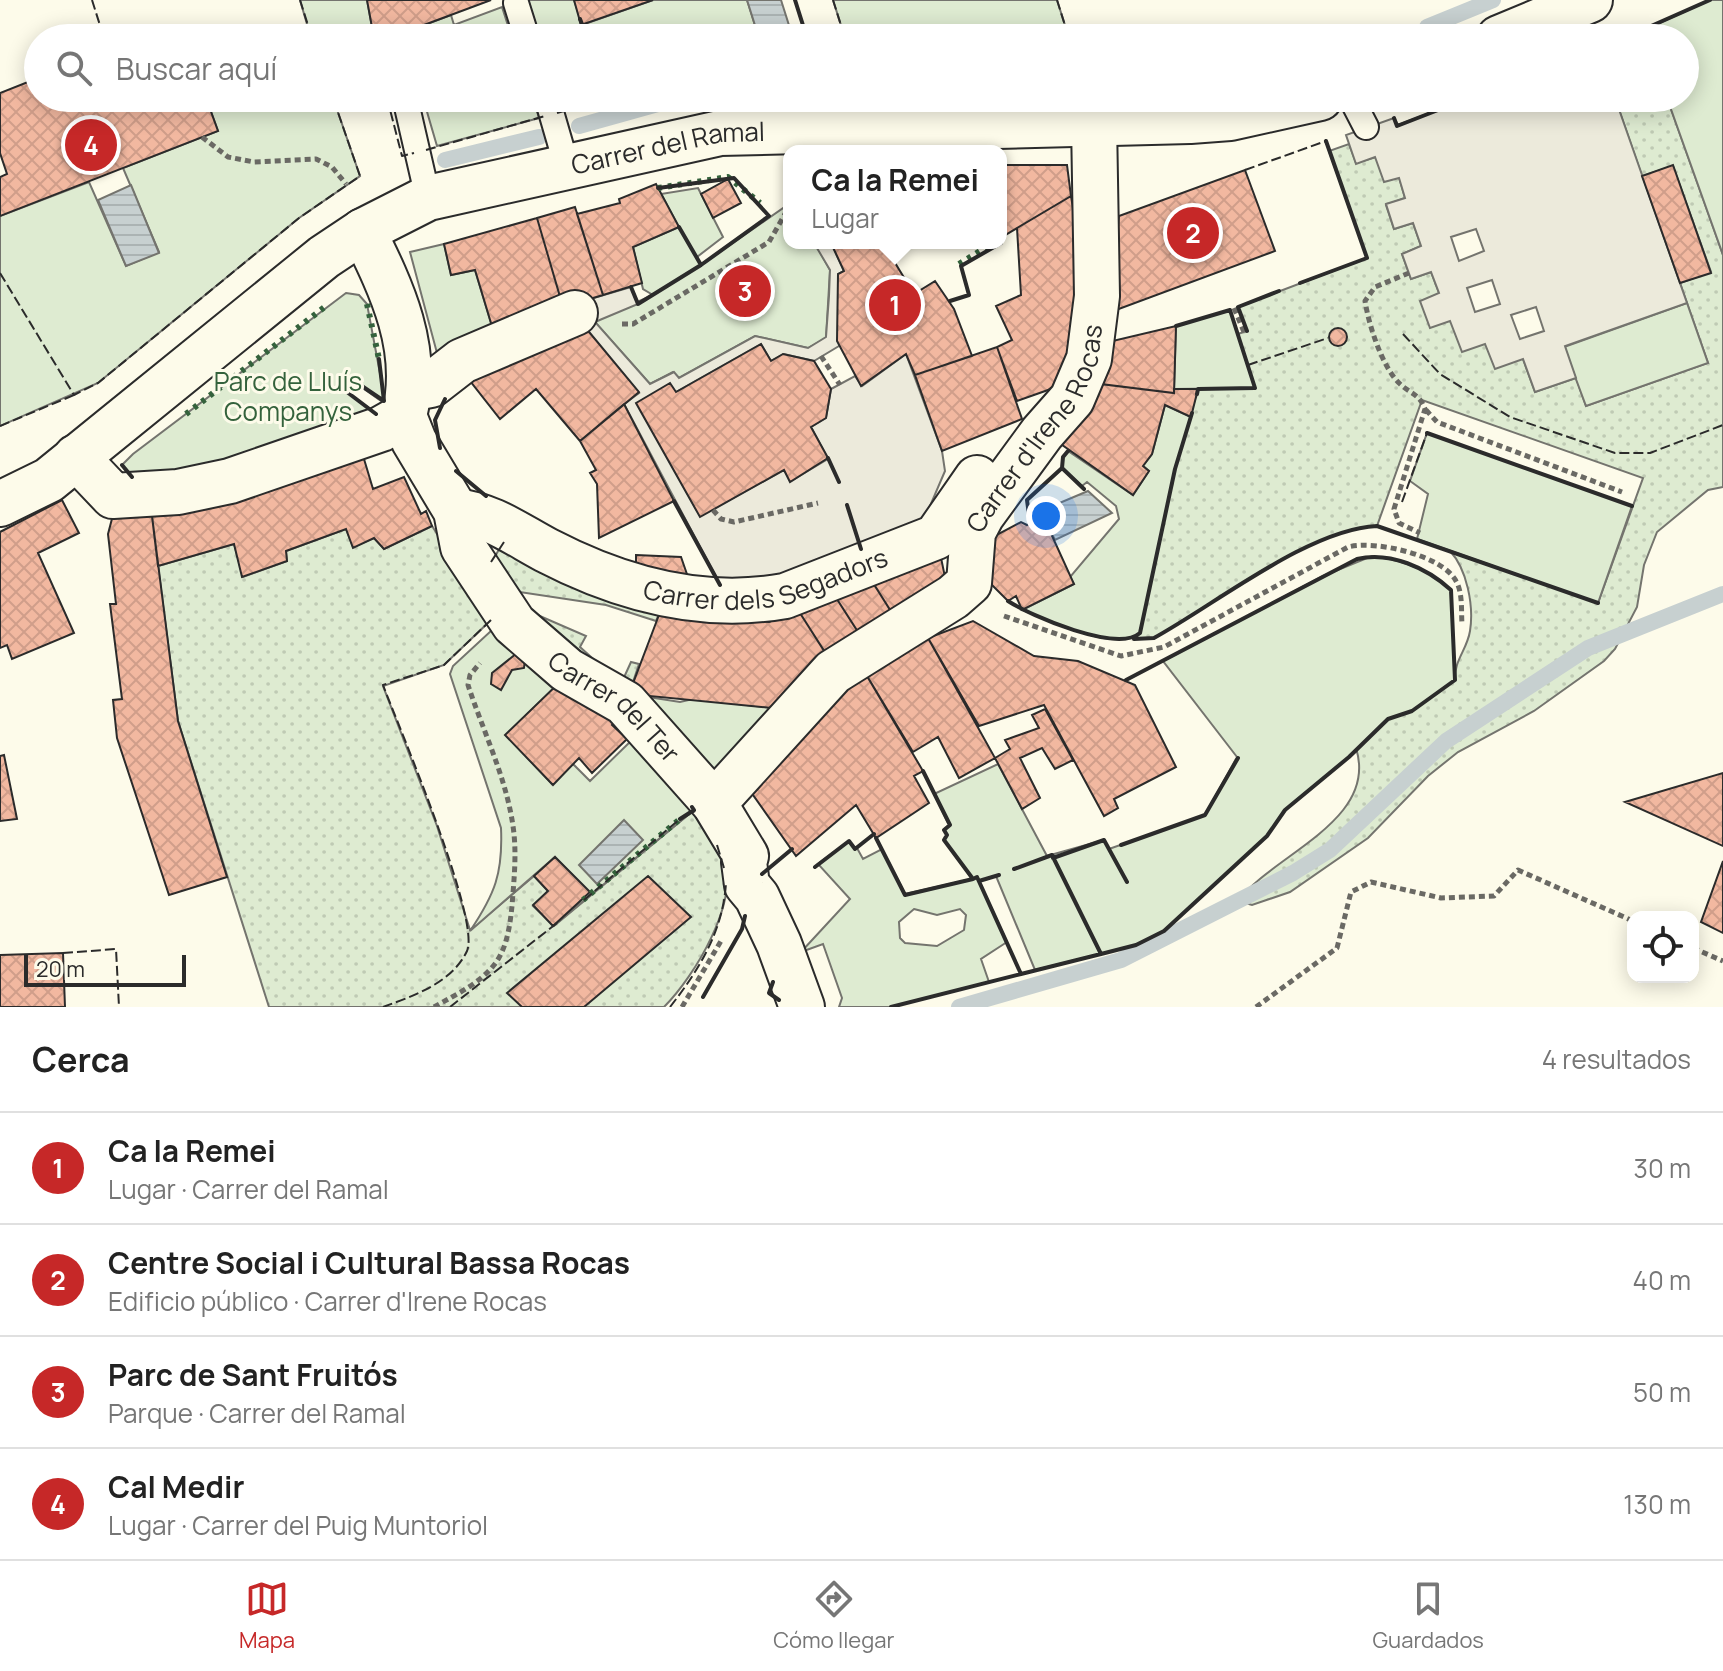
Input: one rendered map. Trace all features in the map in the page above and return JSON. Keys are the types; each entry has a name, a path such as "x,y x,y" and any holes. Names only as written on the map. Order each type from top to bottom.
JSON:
{"street":[{"path":"1533,24 1590,0"},
{"name":"Carrer del Ramal","path":"0,504 49,480 324,257 363,231 428,198 720,133 1230,118 1257,112"},
{"name":"Carrer d'Irene Rocas","path":"969,583 973,532 1042,433 1072,399 1082,380 1094,335 1094,122"},
{"path":"363,231 394,297 410,362 407,402"},
{"path":"76,457 113,496 178,492 230,481 381,429 407,402 462,361 575,313"},
{"name":"Carrer del Ter","path":"407,402 414,441 456,511 463,547 514,624 567,670 625,703 714,803 746,856 747,885 757,897 779,944 802,1007"},
{"name":"Carrer dels Segadors","path":"456,511 501,523 547,550 623,583 696,601 760,601 785,596 936,537 983,469 1042,433"},
{"path":"714,803 833,672 953,597 969,583"}],"lane":[{"path":"516,3 523,24"},
{"path":"408,112 428,198"},
{"path":"551,112 567,167"},
{"path":"1358,112 1366,127"}],"path":[{"path":"202,137 228,157 254,162 316,159 332,167 347,185"},
{"path":"575,313 633,324 769,242 783,218"},
{"path":"1409,273 1375,287 1365,301 1389,369 1403,387 1417,393 1425,409 1437,422 1622,492"},
{"path":"1234,308 1244,332"},
{"path":"821,356 840,385"},
{"path":"1420,533 1399,523 1394,509 1425,409"},
{"path":"713,510 721,519 734,522 818,503"},
{"path":"969,583 998,613 1105,652 1135,656 1164,647 1348,547 1373,543 1424,558 1446,570 1456,580 1462,624"},
{"path":"434,1007 469,986 497,962 505,943 511,913 516,850 513,823 501,777 468,685"},
{"path":"1256,1007 1337,948 1351,892 1371,882 1441,898 1494,896 1518,870 1627,918"},
{"path":"682,1007 718,949 747,885"},
{"path":"1699,951 1723,961"}],"green space":[{"path":"300,0 367,0 371,24 307,24"},
{"path":"528,0 574,0 582,24 536,24"},
{"path":"653,0 747,0 755,24 585,24"},
{"path":"833,0 1057,0 1065,24 841,24"},
{"path":"1710,0 1723,0 1723,255 1672,112 1699,112 1699,24 1657,24"},
{"path":"502,7 507,24 457,24"},
{"path":"451,15 454,24 427,24"},
{"path":"211,112 338,112 360,176 299,218 98,383 0,426 0,216 89,182 126,266 159,252 123,168 218,131"},
{"path":"427,112 537,112 539,118 437,146"},
{"path":"1620,112 1672,112 1723,255 1723,487 1708,490 1657,532 1644,565 1637,607 1615,649 1604,661 1534,711 1458,752 1428,776 1368,838 1290,892 1252,905 1238,901 1254,884 1338,816 1352,796 1359,774 1356,748 1388,719 1412,711 1455,680 1456,667 1470,631 1471,610 1465,578 1450,551 1598,603 1643,478 1422,400 1377,526 1350,530 1322,540 1263,570 1154,638 1134,639 1140,633 1175,469 1198,389 1254,388 1238,334 1247,331 1238,307 1367,258 1329,151 1349,144 1356,163 1376,157 1399,177 1405,198 1386,205 1394,229 1413,223 1421,246 1402,254 1411,279 1431,272 1439,293 1431,327 1450,320 1485,344 1523,359 1535,392 1576,378 1586,406 1708,363 1680,283 1711,272 1673,166 1642,176"},
{"path":"698,188 723,237 697,257 701,265 783,208 783,249 818,249 830,270 826,338 808,348 755,336 679,378 673,372 650,384 594,321 653,295 643,289 633,247 679,227 661,194"},
{"path":"444,244 451,275 475,270 494,333 437,353 410,252"},
{"name":"Parc de Lluís Companys","path":"346,293 359,295 367,304 385,400 381,401 347,377 339,386 373,411 244,464 133,482 122,465 133,454"},
{"path":"1687,303 1708,363 1586,406 1564,347"},
{"path":"1230,310 1255,388 1174,389 1176,326"},
{"path":"1165,405 1191,417 1175,469 1140,633 1116,640 1099,637 1022,610 1074,584 1070,577 1119,519 1116,506 1087,482 1082,486 1062,468 1063,457 1068,451 1133,495 1149,471 1143,466 1152,454"},
{"path":"1427,433 1632,506 1598,603 1417,539 1428,494 1410,481"},
{"path":"432,526 492,619 444,665 383,686 437,826 470,930 534,876 548,891 533,906 554,926 694,810 724,857 726,895 712,937 701,958 664,1007 269,1007 178,721 158,566 234,544 243,577 287,561 286,551 346,529 353,547 374,538 384,549"},
{"path":"501,546 662,607 656,621 606,605 506,590 490,565"},
{"path":"1372,556 1414,567 1443,583 1451,590 1455,680 1412,711 1388,719 1349,757 1285,810 1267,836 1164,931 1136,945 1035,970 996,876 979,881 1007,942 981,959 989,982 891,1007 839,1007 842,998 823,944 801,952 850,899 818,864 849,841 863,859 882,849 905,894 972,879 944,840 947,835 944,830 949,825 934,794 998,764 1047,856 1104,840 1109,849 1205,815 1237,757 1163,661 1323,576","holes":["914,909 937,915 960,909 966,915 964,930 937,946 905,943 900,938 899,922"]},
{"path":"526,610 586,636 580,647 621,684 631,662 639,664 629,694"},
{"path":"492,630 562,680 506,735 552,784 573,764 590,781 635,737 694,810 553,926 589,892 555,857 470,931 486,906 496,882 501,858 501,828 450,674 453,666"},
{"path":"629,694 680,702 693,699 783,709 715,790"}],"shaded area":[{"path":"747,0 781,0 789,24 755,24"},
{"path":"1432,112 1620,112 1687,303 1565,346 1576,378 1535,392 1523,359 1495,369 1485,344 1462,352 1450,321 1430,328 1420,301 1439,293 1431,272 1411,279 1402,254 1421,246 1413,223 1394,229 1386,204 1405,198 1399,178 1384,182 1375,157 1356,164 1346,135 1394,118 1398,125","holes":["1476,229 1484,251 1459,261 1451,237","1492,280 1500,304 1475,312 1467,288","1536,307 1544,331 1520,339 1511,315"]},
{"path":"131,185 159,253 126,266 98,200"},
{"path":"818,249 834,249 844,271 838,274 839,346 814,361 784,354 771,361 761,344 676,392 637,403 700,516 784,470 791,481 828,459 811,427 826,418 831,389 855,376 862,386 906,354 942,451 945,471 921,527 789,576 722,588 624,404 639,393 580,322 563,307 631,287 638,304 595,322 650,384 674,372 679,378 755,336 808,348 826,337 830,270"},
{"path":"1088,491 1112,513 1055,540 1043,510"},
{"path":"624,820 643,840 597,884 579,865"}],"building":[{"path":"367,0 491,0 427,24 371,24"},
{"path":"574,0 653,0 584,24 581,24"},
{"path":"24,84 24,112 211,112 218,131 0,216 0,177 7,174 0,153 0,93"},
{"path":"1007,165 1067,165 1071,196 1007,234"},
{"path":"1673,165 1711,273 1680,283 1642,176"},
{"path":"1245,170 1275,251 1108,313 1119,216"},
{"path":"728,179 741,203 713,218 701,194"},
{"path":"656,184 679,227 633,247 642,283 603,295 577,214 620,203 619,199"},
{"path":"1071,196 1083,268 1063,379 1048,390 1017,401 997,347 1012,340 996,306 1021,295 1017,228"},
{"path":"575,207 603,295 563,307 537,218"},
{"path":"537,218 563,307 494,333 475,270 451,275 444,244"},
{"path":"834,249 887,249 914,294 935,281 954,309 972,356 915,375 906,354 861,386 837,341 838,274 844,271"},
{"path":"580,321 639,392 580,441 536,389 500,419 467,377"},
{"path":"1176,326 1174,393 1101,384 1104,343"},
{"path":"1334,328 1342,328 1347,337 1345,344 1334,346 1329,341 1329,333"},
{"path":"761,344 771,361 783,354 814,361 831,389 826,418 811,427 828,458 790,482 784,470 700,517 636,403 670,383 676,392"},
{"path":"997,347 1022,419 942,451 915,375"},
{"path":"1101,384 1174,393 1174,389 1198,389 1191,417 1165,405 1152,454 1143,466 1149,471 1133,495 1058,442"},
{"path":"624,404 674,501 599,538 597,484 590,473 596,470 580,441"},
{"path":"361,449 373,489 404,477 421,514 426,511 432,526 384,549 374,538 353,548 346,529 286,551 287,561 242,577 234,544 158,566 151,508"},
{"path":"62,500 79,533 38,553 74,633 12,659 7,645 0,648 0,532"},
{"path":"151,508 178,721 227,877 169,895 117,738 113,700 122,699 110,604 116,604 108,534 114,511"},
{"path":"1043,516 1074,584 1022,610 1016,596 1008,601 989,582 987,540 1021,522 1027,525"},
{"path":"940,553 945,577 892,613 870,578"},
{"path":"636,555 681,557 689,580 636,575"},
{"path":"870,578 892,613 860,635 833,593"},
{"path":"833,593 860,635 828,657 798,610"},
{"path":"662,607 769,622 798,610 828,657 783,709 629,694"},
{"path":"973,621 1034,656 1078,661 1135,685 1176,767 1114,799 1118,808 1104,816 1044,705 979,726 928,638"},
{"path":"928,638 995,758 959,778 938,737 913,752 864,671"},
{"path":"517,653 525,659 524,668 512,670 501,690 491,684 492,673"},
{"path":"864,671 923,771 914,776 929,803 876,838 856,805 796,856 746,785"},
{"path":"562,680 616,720 612,725 627,739 592,773 579,758 553,785 505,735"},
{"path":"1045,709 1073,760 1055,769 1042,748 1020,758 1040,798 1022,809 995,758 1010,749 1005,740 1039,728 1032,715"},
{"path":"4,755 17,819 0,821 0,756"},
{"path":"1723,773 1723,846 1625,802"},
{"path":"555,857 590,892 553,926 533,905 548,891 534,876"},
{"path":"1723,861 1723,933 1701,922"},
{"path":"648,876 691,917 584,1007 522,1007 507,993"},
{"path":"63,953 65,1007 0,1007 0,955"}],"waterway":[{"path":"1434,24 1493,0"},
{"path":"579,126 629,112"},
{"path":"445,160 539,137"},
{"path":"959,1007 1121,960 1293,873 1330,850 1446,741 1588,648 1723,594"}],"hedge":[{"path":"658,188 728,177 760,203"},
{"path":"959,264 983,249"},
{"path":"367,304 379,359"},
{"path":"186,414 326,306"},
{"path":"583,900 680,819"}],"fence":[{"path":"92,0 100,24"},
{"path":"300,0 308,24"},
{"path":"833,0 841,24"},
{"path":"1057,0 1065,24"},
{"path":"0,273 74,395 98,383 299,218 360,176 338,112"},
{"path":"391,112 402,156 414,153"},
{"path":"426,150 545,116"},
{"path":"1245,170 1326,141"},
{"path":"1403,334 1440,374 1510,417 1615,453 1650,453 1723,425"},
{"path":"1248,365 1328,338"},
{"path":"0,426 74,395"},
{"path":"1402,502 1427,433"},
{"path":"491,562 504,542"},
{"path":"383,1007 431,987 452,972 467,951 468,932 451,864 383,685 444,665 491,620"},
{"path":"584,900 680,819 695,811"},
{"path":"717,845 724,868"},
{"path":"670,1007 691,979 715,934 726,883"},
{"path":"450,1007 557,923"},
{"path":"63,953 116,949 119,1007"}],"wall":[{"path":"795,0 803,24"},
{"path":"1656,24 1710,0"},
{"path":"580,19 582,24"},
{"path":"1394,118 1397,126 1433,112"},
{"path":"1300,283 1367,258 1326,141"},
{"path":"631,287 638,304 701,265 769,216 734,178 658,188"},
{"path":"679,227 701,265"},
{"path":"950,301 969,295 961,266 991,249"},
{"path":"1247,331 1238,307 1279,291"},
{"path":"1176,326 1230,310 1255,388 1198,389 1197,394"},
{"path":"347,376 384,401 379,359"},
{"path":"339,386 376,414"},
{"path":"440,448 435,420 445,399"},
{"path":"1008,601 1054,623 1094,636 1129,638 1140,633 1175,469 1192,413"},
{"path":"1427,433 1632,506"},
{"path":"1030,523 1027,500 1062,468 1063,457 1068,451"},
{"path":"828,458 839,482"},
{"path":"122,465 132,477"},
{"path":"1062,468 1084,489"},
{"path":"456,471 486,496"},
{"path":"674,501 720,585"},
{"path":"847,505 861,549"},
{"path":"1134,639 1154,638 1263,570 1322,540 1350,530 1377,526 1598,603"},
{"path":"1014,869 1052,855 1101,954 1136,945 1164,931 1267,836 1285,810 1349,757 1388,719 1412,711 1455,680 1451,590 1419,568 1395,559 1357,559 1126,680"},
{"path":"1121,845 1205,815 1238,758"},
{"path":"923,771 950,825 944,830 947,835 944,840 973,879 977,877 1021,974 1101,954"},
{"path":"680,819 694,810 692,807"},
{"path":"815,867 849,841 855,849 874,834"},
{"path":"876,838 905,895 973,879"},
{"path":"1053,858 1104,840 1127,882"},
{"path":"762,874 792,849"},
{"path":"979,881 999,875"},
{"path":"703,997 742,929 745,916"},
{"path":"891,1007 1021,974"},
{"path":"773,982 769,993 779,1000"}],"place":[{"name":"Cal Medir","path":"91,145"},
{"name":"Centre Social i Cultural Bassa Rocas","path":"1193,233"},
{"name":"Parc de Sant Fruitós","path":"745,291"},
{"name":"Ca la Remei","path":"895,305"}]}
